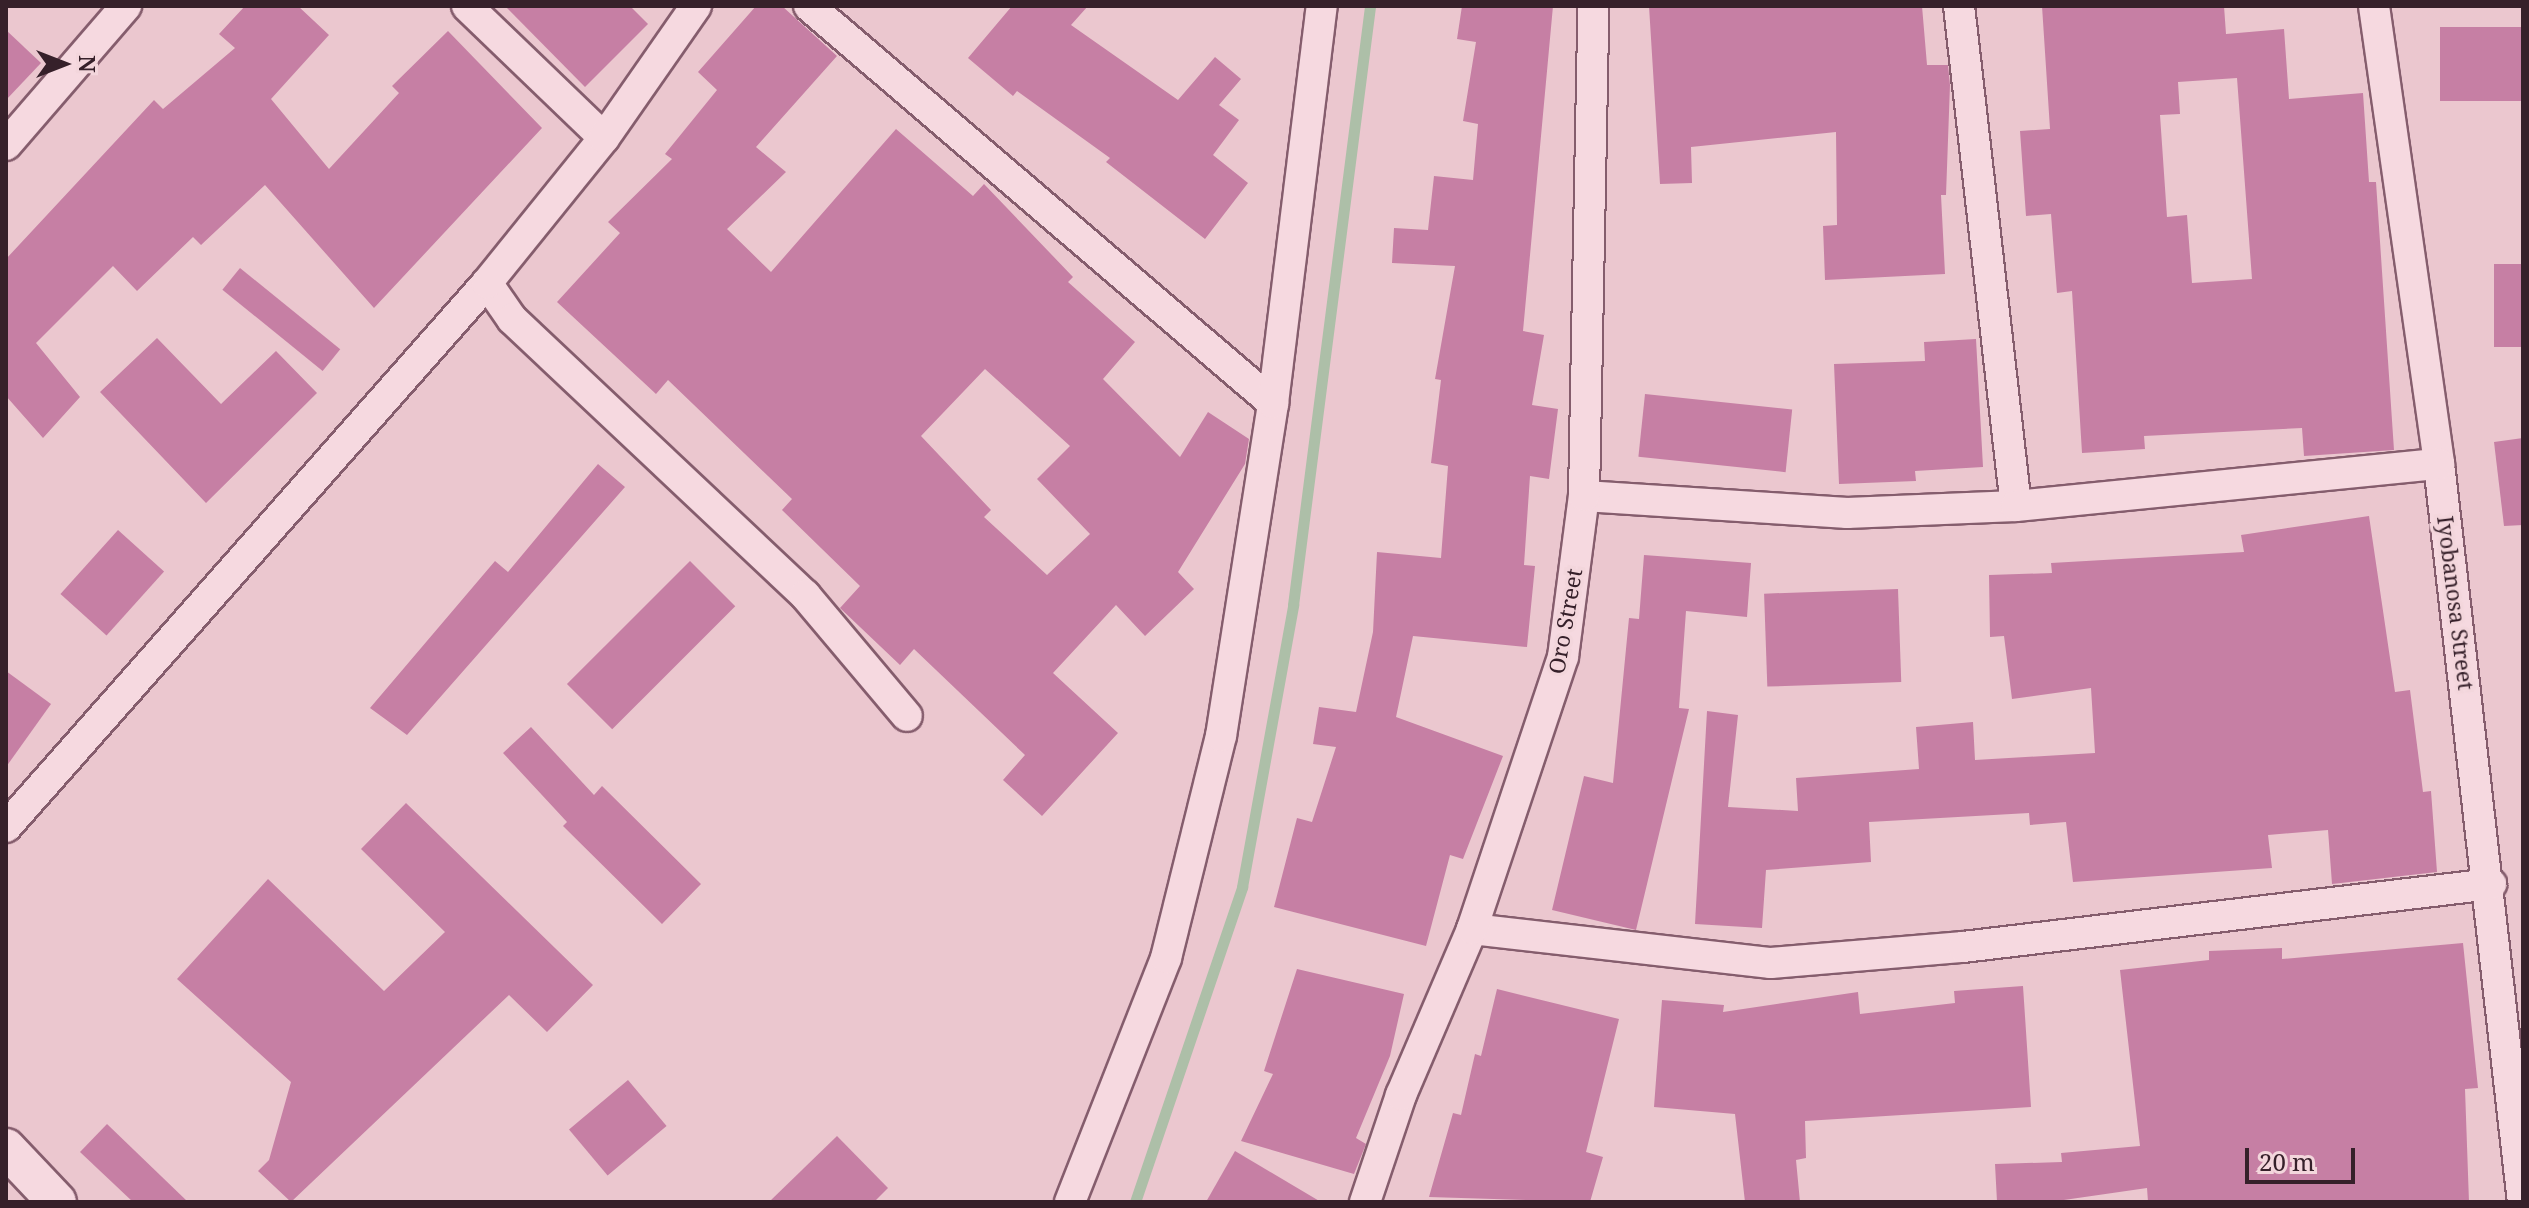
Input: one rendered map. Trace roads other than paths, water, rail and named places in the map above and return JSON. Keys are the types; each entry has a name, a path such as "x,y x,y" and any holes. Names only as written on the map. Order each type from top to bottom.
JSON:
{"street":[{"path":"6,145 126,6"},
{"path":"467,6 604,138"},
{"path":"6,827 487,283 604,138 696,6"},
{"path":"809,6 1273,403"},
{"path":"1070,1202 1169,944 1221,736 1273,403 1322,6"},
{"name":"Oro Street","path":"1365,1202 1401,1095 1472,929 1563,657 1584,496 1593,6"},
{"path":"1959,6 2016,506"},
{"name":"Iyobanosa Street","path":"2374,6 2439,464 2491,884 2523,1202"},
{"path":"487,283 512,319 805,595 907,716"},
{"path":"1584,496 1847,513 2016,506 2439,464"},
{"path":"1472,929 1771,963 1963,947 2491,884"},
{"path":"6,1148 57,1202"}],"waterway":[{"path":"1135,1202 1242,887 1293,605 1370,6"}]}
